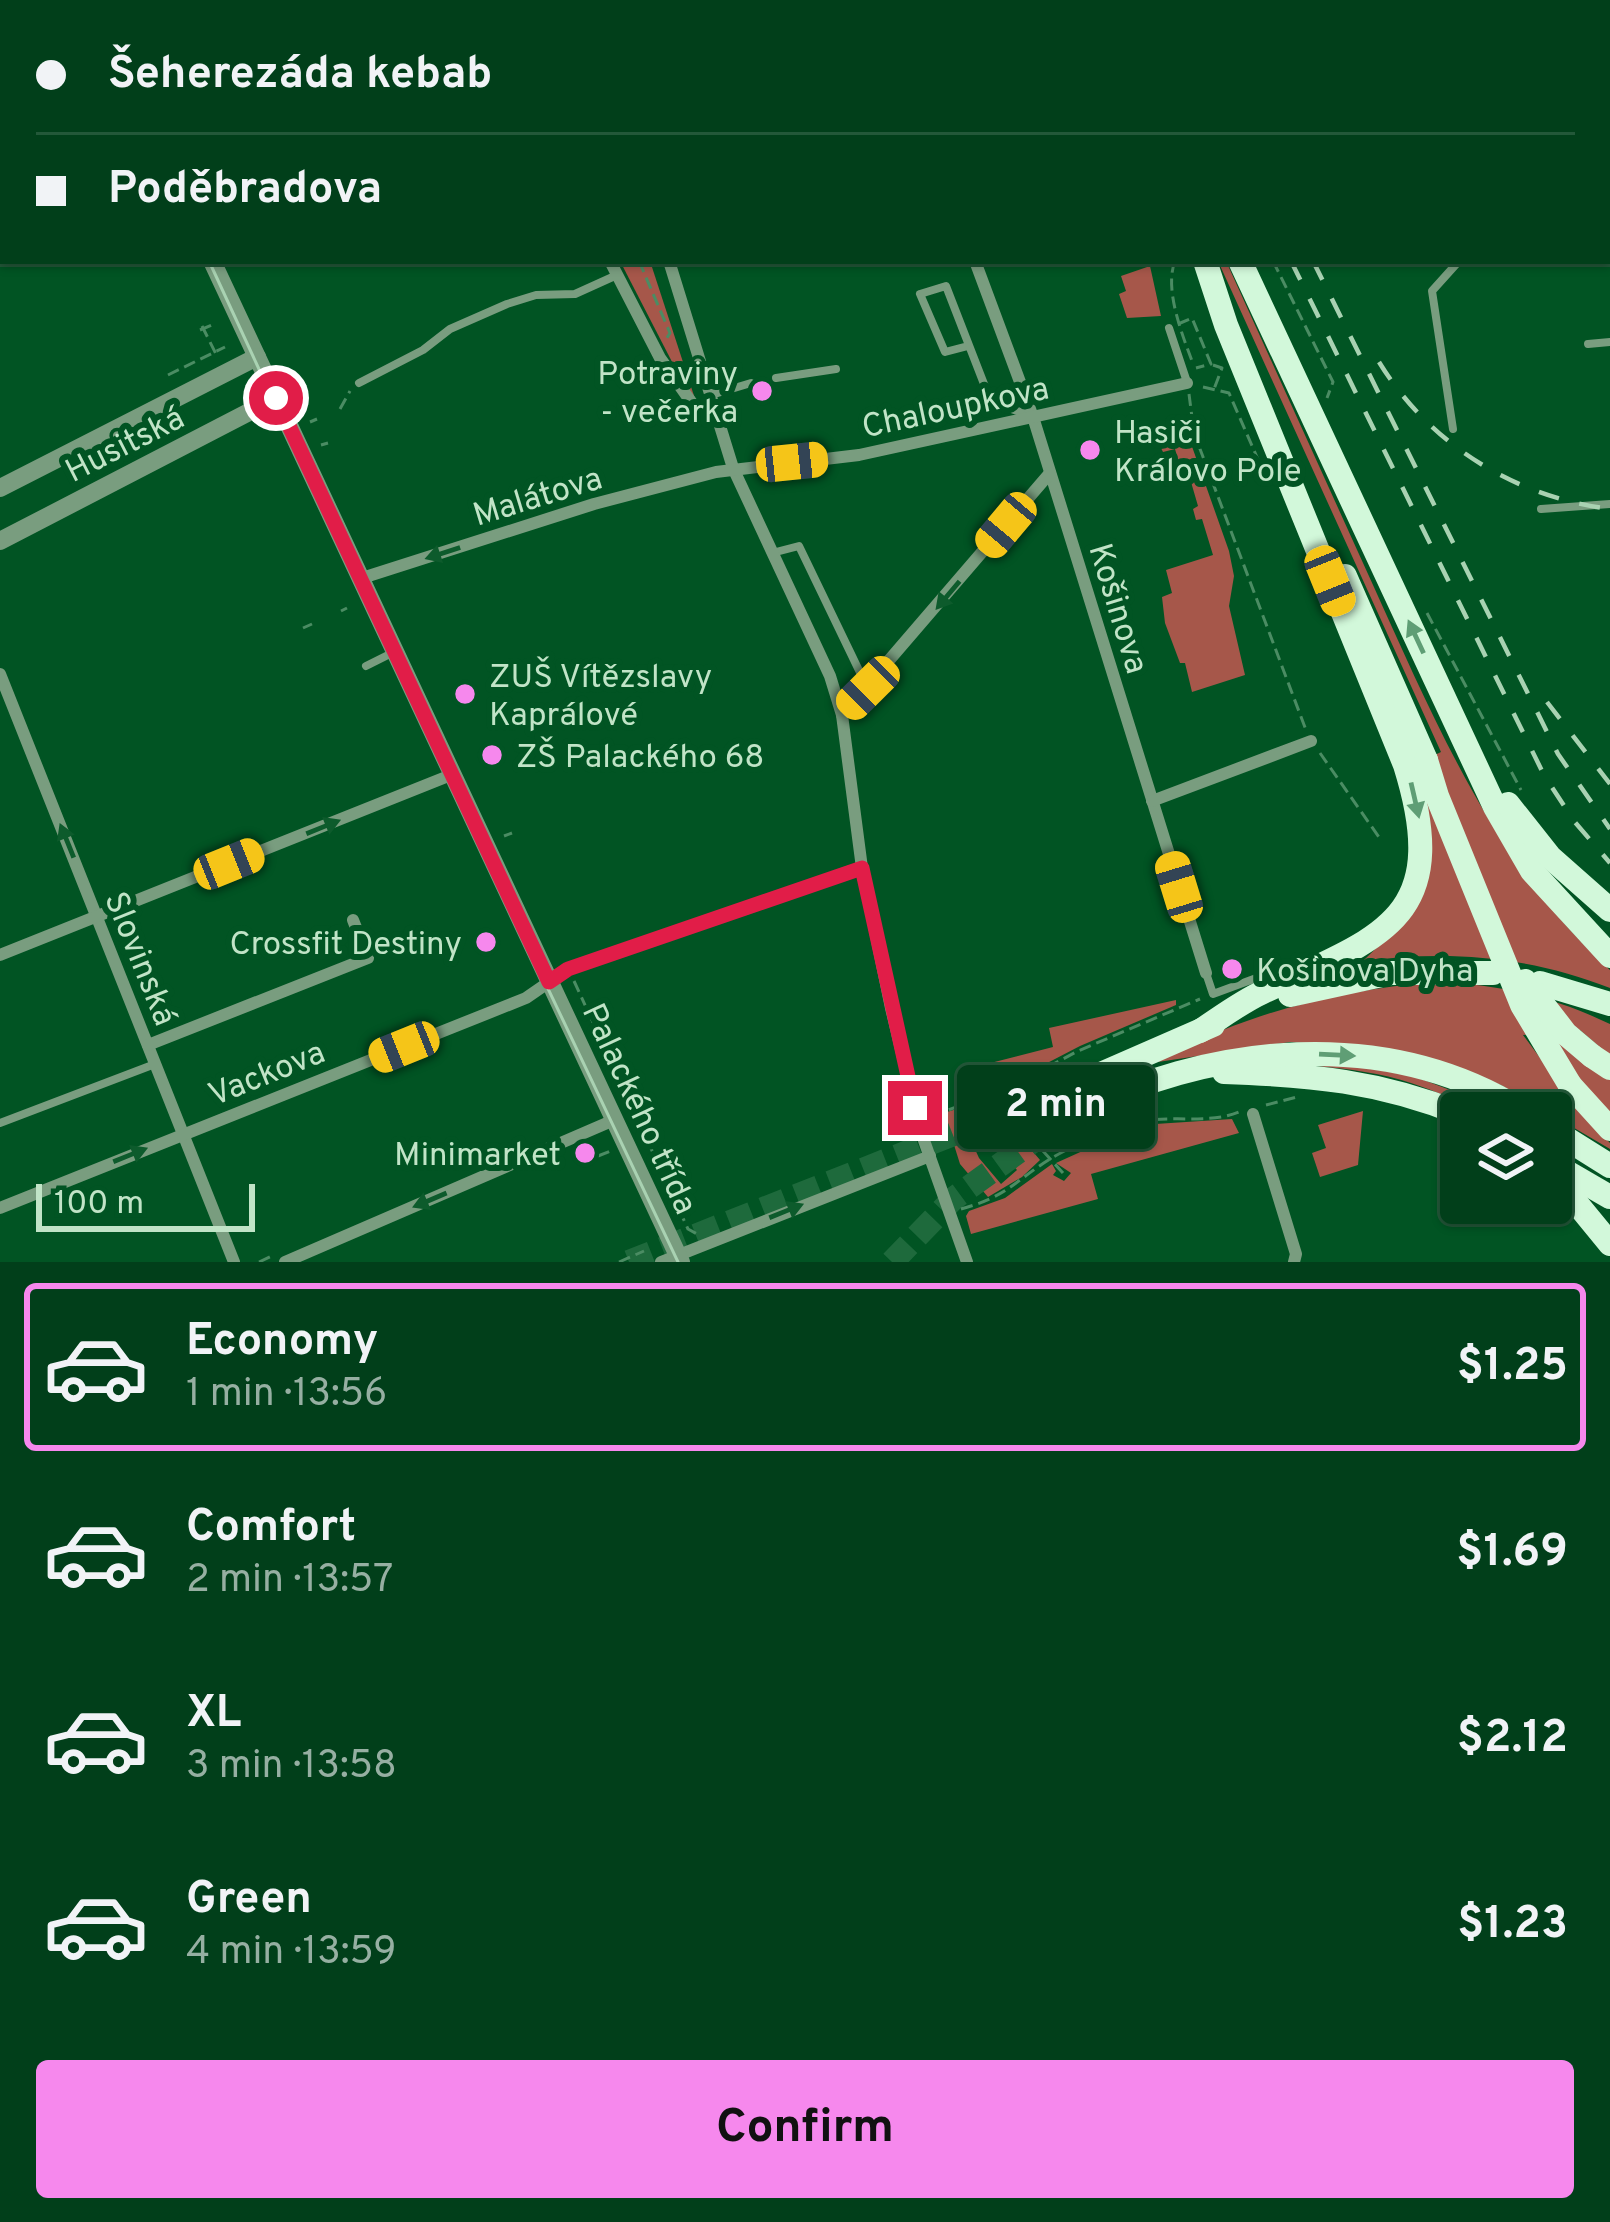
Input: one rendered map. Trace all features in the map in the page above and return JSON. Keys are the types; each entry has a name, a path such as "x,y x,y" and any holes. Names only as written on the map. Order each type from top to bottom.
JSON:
{"highway":[{"path":"1207,264 1426,760 1522,1005 1570,1085 1610,1129"},
{"path":"1207,264 1234,345 1405,765 1419,814 1420,853 1407,899 1388,926 1337,960 1259,993 1200,1031 1061,1106 1180,1071 1244,1057 1293,1053 1373,1058 1426,1069 1488,1092"},
{"path":"1241,264 1466,743 1532,872 1610,956"},
{"path":"1466,743 1550,857 1610,910"},
{"path":"1426,760 1445,791 1527,985 1566,1034 1601,1062"},
{"path":"1200,1031 1286,997 1364,976 1422,970 1493,973"},
{"path":"1610,1004 1549,985 1610,1015"},
{"path":"1180,1071 1324,1076 1392,1089 1440,1106"},
{"path":"1572,1142 1610,1166"},
{"path":"1572,1174 1610,1197"},
{"path":"1572,1198 1610,1244"}],"street":[{"name":"Palackého třída","path":"213,264 614,1120 673,1260"},
{"path":"612,264 694,410 715,413"},
{"path":"670,264 733,468 830,676 842,715 862,868 904,1065 947,1213 967,1262"},
{"name":"Košinova","path":"976,264 1033,417 1206,973"},
{"name":"Husitská","path":"0,488 257,356"},
{"name":"Chaloupkova","path":"733,468 860,455 1187,383"},
{"name":"Husitská","path":"0,541 276,398"},
{"name":"Malátova","path":"359,579 594,504 733,468"},
{"path":"842,715 1050,473"},
{"name":"Slovinská","path":"0,674 234,1262"},
{"path":"1152,801 1312,741"},
{"path":"0,955 451,776"},
{"name":"Vackova","path":"0,1208 526,998 570,968 862,868"},
{"path":"148,1046 368,958 353,920"},
{"path":"1253,1114 1296,1255 1294,1262"},
{"path":"285,1262 614,1120"},
{"path":"673,1260 930,1156"}],"lane":[{"path":"1453,429 1432,291 1456,264"},
{"path":"359,382 423,350 450,329 507,304 536,295 575,294 617,275"},
{"path":"968,346 945,352 920,294 946,286 991,402 1033,417"},
{"path":"1169,328 1187,383"},
{"path":"1588,344 1610,342"},
{"path":"776,378 836,369"},
{"path":"709,396 751,383"},
{"path":"1541,509 1610,504"},
{"path":"772,553 799,546 868,688"},
{"path":"366,666 393,653"},
{"path":"1206,973 1213,994 1332,950 1337,960"},
{"path":"0,1123 155,1064"}],"path":[{"path":"640,264 670,333 654,346"},
{"path":"1174,264 1170,274 1192,361"},
{"path":"1275,264 1334,382 1326,395 1330,413"},
{"path":"1169,328 1192,318 1211,364"},
{"path":"214,323 202,328 216,353"},
{"path":"172,383 167,373 225,347"},
{"path":"206,354 210,364"},
{"path":"1195,369 1211,364 1222,368 1214,390"},
{"path":"340,409 359,382"},
{"path":"1264,473 1229,393 1187,383 1194,433 1291,697 1312,741 1381,840"},
{"path":"310,422 317,419"},
{"path":"321,446 328,442"},
{"path":"340,611 347,608"},
{"path":"1426,611 1529,804"},
{"path":"303,628 313,623"},
{"path":"504,836 512,833"},
{"path":"570,968 688,1228 696,1232 702,1245"},
{"path":"931,1114 1010,1087 1078,1051 1213,994"},
{"path":"1010,1087 1022,1128 1063,1173"},
{"path":"947,1213 1004,1195 1048,1160 1136,1122 1221,1117 1305,1097"},
{"path":"994,1141 1022,1128"},
{"path":"598,1156 619,1147"},
{"path":"619,1262 644,1251"}],"shaded area":[{"path":"622,264 651,264 697,405"},
{"path":"1219,264 1227,264 1445,740 1533,885 1610,970 1610,988 1549,969 1488,958 1363,961 1407,918 1414,765 1441,752"},
{"path":"1150,266 1161,316 1127,318 1119,294 1126,291 1121,276"},
{"path":"1189,438 1229,551 1234,576 1229,606 1245,675 1192,692 1185,663 1180,663 1165,623 1162,597 1172,593 1166,570 1213,555 1202,519 1196,520 1193,509 1198,506 1191,482 1185,483 1175,449 1163,452 1161,448"},
{"path":"1433,982 1524,993 1610,1024 1610,1056 1580,1030 1523,1035 1565,1092 1513,1092 1389,1049 1290,1042 1158,1062 1256,1018 1362,991"},
{"path":"1176,1000 1176,1005 1009,1083 971,1094 963,1070 1053,1047 1049,1028"},
{"path":"1552,1035 1610,1080 1610,1116 1578,1078"},
{"path":"1349,1065 1413,1076 1455,1092 1440,1093 1388,1077 1317,1066"},
{"path":"1005,1094 1016,1122 993,1138 979,1108 960,1116 979,1158 1001,1184 1017,1170 995,1144 1018,1134 1040,1160 988,1197 960,1164 945,1116"},
{"path":"1572,1101 1610,1143 1610,1149 1572,1127"},
{"path":"1363,1111 1358,1165 1320,1177 1312,1153 1326,1148 1318,1125"},
{"path":"1232,1119 1239,1133 1091,1174 1098,1199 971,1234 969,1211 1005,1198 1052,1164 1053,1175 1064,1181 1071,1173 1056,1163 1140,1125"}],"tunnel":[{"path":"629,1262 1055,1094"},
{"path":"892,1262 953,1199 1066,1117"}],"tram line":[{"path":"210,264 678,1262"}],"railway":[{"path":"1292,264 1544,775 1574,821 1610,863"},
{"path":"1314,264 1558,754 1610,829"},
{"path":"1379,362 1423,418 1478,462 1541,493 1610,509"},
{"path":"1547,702 1610,784"}],"place":[{"name":"Potraviny - večerka","path":"762,391"},
{"name":"Hasiči Královo Pole","path":"1090,450"},
{"name":"ZUŠ Vítězslavy Kaprálové","path":"465,694"},
{"name":"ZŠ Palackého 68","path":"492,755"},
{"name":"Crossfit Destiny","path":"486,942"},
{"name":"Košinova Dyha","path":"1232,969"},
{"name":"Minimarket","path":"585,1153"}],"route":[{"path":"276,398 549,982 568,969 862,868 915,1108"}]}
